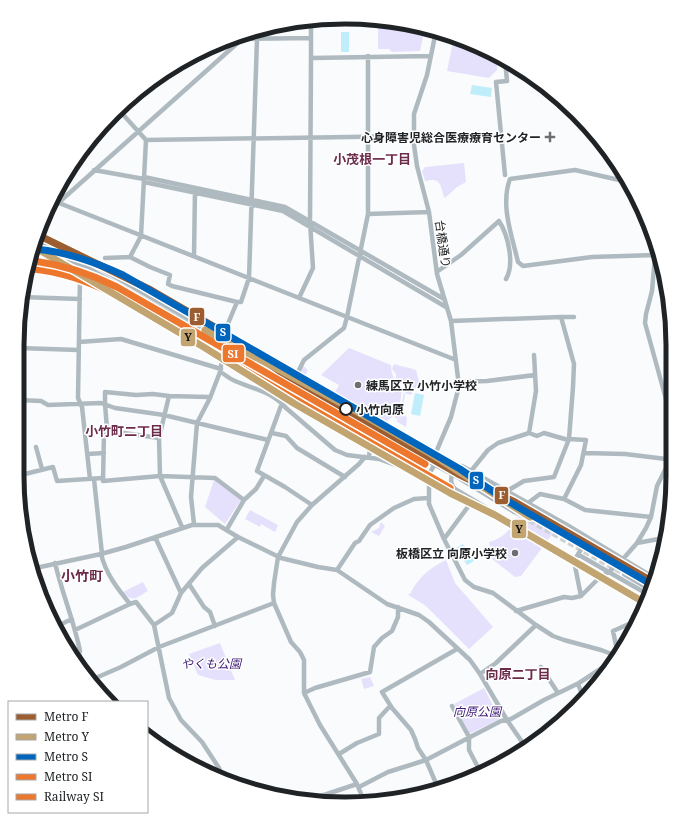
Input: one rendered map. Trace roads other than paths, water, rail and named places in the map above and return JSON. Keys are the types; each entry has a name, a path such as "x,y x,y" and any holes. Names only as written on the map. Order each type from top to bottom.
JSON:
{"main road":[{"path":"41,243 245,353 43,236"},
{"path":"402,443 434,456 516,508 435,464 402,443"},
{"path":"627,567 649,580"},
{"path":"625,574 646,587"}],"street":[{"path":"299,298 313,268 311,224 310,26"},
{"name":"台橋通り","path":"434,456 456,403 458,390 451,320 446,307 438,271 428,212 417,166 413,136 414,114 427,75 435,37"},
{"path":"251,38 311,38"},
{"path":"105,258 130,257 150,267 170,274 168,284 172,286 241,302 249,278 257,39"},
{"path":"56,206 235,44"},
{"path":"312,505 285,487 256,471 272,433 282,403 304,360 344,328 347,317 368,214 368,56"},
{"path":"311,58 431,56"},
{"path":"505,67 506,81 496,82 505,174"},
{"path":"122,114 146,140 368,138 413,136"},
{"path":"130,257 141,236 146,140"},
{"path":"94,170 252,202 283,211 311,224 446,307"},
{"path":"620,180 575,170 510,179 508,184 506,207 518,262 523,266 600,256 653,255"},
{"path":"194,256 195,190"},
{"path":"59,203 456,360"},
{"path":"368,214 428,212"},
{"path":"438,271 461,255 499,221 507,237 509,246 510,273 506,279"},
{"path":"360,254 444,299"},
{"path":"655,260 652,291 645,323 666,402"},
{"path":"80,277 78,398 82,407 104,566 114,584 130,604"},
{"path":"28,297 80,299"},
{"path":"226,326 237,302"},
{"path":"507,491 524,481 554,477 568,439 572,411 574,364 560,317"},
{"path":"451,320 574,317"},
{"path":"79,342 121,339 220,371 232,380 260,390 279,400 335,450 347,455 380,459 409,470 429,474"},
{"path":"24,348 78,350"},
{"path":"194,524 191,501 197,423 210,398 220,371 223,354"},
{"path":"529,433 536,391 534,355"},
{"path":"458,382 488,381 535,375"},
{"path":"103,478 104,432 107,429 105,392 136,395 152,394 210,398"},
{"path":"169,396 159,438 160,476 182,527"},
{"path":"24,400 41,401 48,405 101,403 115,408 164,415 268,440"},
{"path":"107,429 110,431 159,438"},
{"path":"272,433 286,436 297,448 345,477"},
{"path":"471,471 488,450 498,443 529,433 537,436 544,433 568,439 586,440 581,465 564,499"},
{"path":"362,796 358,785 320,725 304,693 304,660 300,652 291,642 274,603 274,583 278,557 297,522 312,505 367,457 371,441"},
{"path":"36,446 42,469"},
{"path":"88,454 104,453"},
{"path":"584,453 626,454 666,459"},
{"path":"435,464 429,474 429,504 444,539 465,580 474,587 492,593 553,636 612,654"},
{"path":"452,466 462,466 650,575"},
{"path":"24,474 53,467 58,481 103,478 103,481 160,476 215,478 244,500"},
{"path":"516,611 564,597 572,598 580,596 598,578 624,559 637,542 651,517 657,486 666,470"},
{"path":"452,473 452,485 472,500 507,520"},
{"path":"227,529 244,500 256,489 264,476"},
{"path":"528,503 540,494 564,499 585,510 651,517"},
{"path":"337,570 354,543 359,541 370,525 394,508 414,499 428,498"},
{"path":"444,539 472,500"},
{"path":"38,567 126,548 194,524 218,525 278,557 337,570 387,604 424,618 470,660 523,743"},
{"path":"155,537 181,593"},
{"path":"154,626 172,613 181,593 202,568 238,537"},
{"path":"580,596 574,561 588,538"},
{"path":"637,542 660,539"},
{"path":"578,555 644,592"},
{"path":"55,563 58,578 76,630 80,657"},
{"path":"189,584 204,607 210,612 215,626"},
{"path":"76,630 136,602 154,626 169,698 181,720 202,742 221,772"},
{"path":"96,678 121,668 159,647 274,603"},
{"path":"304,693 315,688 370,672 374,647 382,638 392,631 398,617 398,608"},
{"path":"61,624 72,619"},
{"path":"616,648 613,631 630,623"},
{"path":"480,674 496,664 536,625"},
{"path":"436,784 426,760 418,748 411,730 390,706 382,692 457,649"},
{"path":"541,667 558,693"},
{"path":"323,796 358,785 388,772 426,760 501,721 511,719 558,693 578,684 602,668"},
{"path":"578,684 582,693"},
{"path":"339,754 357,743 379,734 379,718 390,706"},
{"path":"452,706 469,737 469,750 478,768"}],"water":[{"path":"341,32 349,32 349,52 341,52"},
{"path":"472,85 492,88 491,97 470,94"},
{"path":"415,393 424,395 420,416 411,414"},
{"path":"463,544 474,561 467,565 456,548"}],"tunnel":[{"path":"247,351 404,440"},
{"path":"243,355 373,433 401,446"},
{"path":"517,506 627,567"},
{"path":"514,511 625,574"}],"metro line":[{"name":"F","path":"43,237 151,290 213,326 281,372 458,474 515,502 649,579"},
{"name":"S","path":"39,249 59,252 81,258 123,275 460,469 504,499 648,582"},
{"name":"Y","path":"39,250 202,346 295,404 450,493 495,515 641,601"},
{"name":"SI","path":"35,261 77,271 117,287 425,464"},
{"name":"Y","path":"205,330 363,415 431,454 530,517"}],"rail line":[{"name":"SI","path":"33,269 54,272 74,278 113,294 450,488"}],"place":[{"name":"心身障害児総合医療療育センター","path":"550,137"},
{"name":"練馬区立 小竹小学校","path":"358,385"},
{"name":"小竹向原","path":"346,409"},
{"name":"板橋区立 向原小学校","path":"515,553"}],"district":[{"name":"小茂根一丁目","path":"372,159"},
{"name":"小竹町二丁目","path":"124,431"},
{"name":"小竹町","path":"82,575"},
{"name":"向原二丁目","path":"518,674"}],"park label":[{"name":"やくも公園","path":"211,663"},
{"name":"向原公園","path":"477,711"}]}
